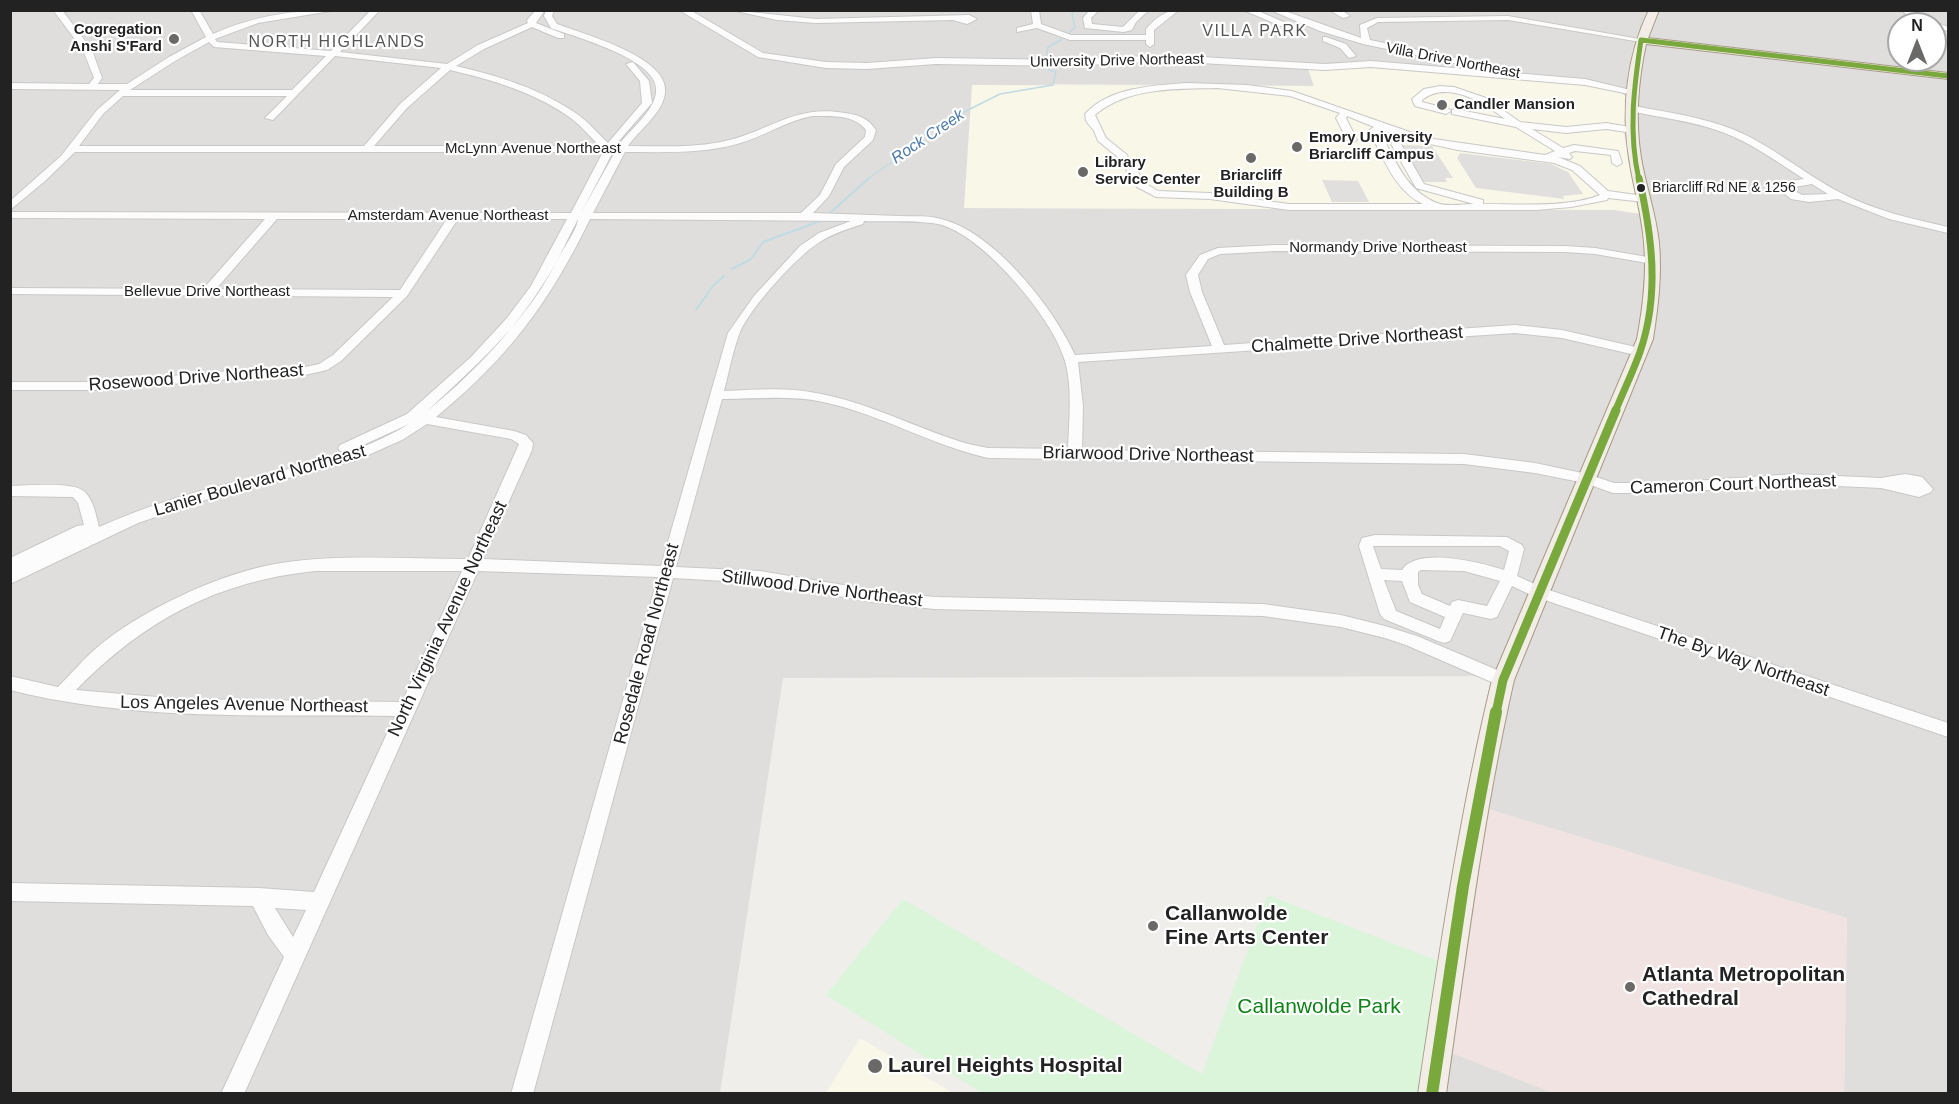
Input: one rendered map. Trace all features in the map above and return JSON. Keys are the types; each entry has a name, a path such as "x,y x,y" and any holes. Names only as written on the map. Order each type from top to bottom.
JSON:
{"main road":[{"path":"1432,1094 1453,952 1492,726 1503,680 1538,592 1641,352 1649,316 1653,261 1650,229 1634,156 1633,130 1634,92 1641,40 1654,10"},
{"path":"1641,40 1948,76"}],"street":[{"path":"57,10 90,51 98,78 91,87"},
{"path":"195,10 214,44 390,59 446,68 506,84 544,99 576,118 612,148"},
{"path":"10,207 72,149 95,116 129,87 210,39 247,23 286,13 333,10"},
{"path":"270,118 376,10"},
{"name":"University Drive Northeast","path":"683,10 760,55 826,65 867,66 936,61 1067,63 1154,58 1325,67 1371,64 1489,71 1585,82 1634,92"},
{"path":"735,10 777,18 816,21 953,17"},
{"path":"1035,10 1037,25"},
{"path":"1095,10 1087,18 1088,26 1124,30 1129,28 1132,21 1145,10"},
{"path":"1154,58 1148,37 1150,30 1157,22 1175,10"},
{"path":"1247,10 1343,46 1352,56"},
{"name":"Villa Drive Northeast","path":"1274,10 1319,29 1408,53 1489,71"},
{"path":"1333,10 1346,16"},
{"path":"368,149 409,98 446,68 542,14"},
{"name":"Lanier Boulevard Northeast","path":"513,327 612,148 655,110 654,86 659,79 643,62 550,28 550,22 542,14"},
{"path":"1544,14 1557,23 1573,28"},
{"path":"1366,42 1363,30 1365,26 1386,19 1508,18 1641,40"},
{"path":"1020,30 1037,25 1070,38 1148,37"},
{"path":"1070,38 1072,49"},
{"path":"10,86 129,87"},
{"path":"1574,167 1546,158 1451,146 1411,137 1306,98 1269,90 1156,88 1116,96 1095,108 1090,118 1101,139 1123,156 1141,185 1156,194 1210,196 1288,207 1562,205 1603,198 1605,194"},
{"path":"1633,130 1606,126 1566,130 1517,124 1426,108 1418,104 1417,99 1424,93 1434,90 1468,93 1493,105 1517,124 1563,151 1574,167 1605,194 1644,199"},
{"path":"120,93 294,93"},
{"path":"1634,109 1684,118 1723,129 1766,151 1839,196 1891,216 1948,230"},
{"name":"McLynn Avenue Northeast","path":"72,149 686,149 717,146 749,138 791,118 808,113 842,115 866,123 871,130 870,138 840,166 824,196 804,216"},
{"path":"1345,113 1341,118 1352,140"},
{"path":"1365,120 1374,130 1407,189 1416,198 1443,207"},
{"path":"1374,130 1387,128"},
{"path":"1411,137 1401,138 1396,144 1420,186 1499,207"},
{"name":"Lanier Boulevard Northeast","path":"10,565 92,531 182,501 323,465 375,448 418,418 444,404 553,281 587,216 612,148"},
{"path":"1546,158 1574,148 1609,151 1617,154 1617,163"},
{"path":"1814,181 1786,184 1783,188 1788,194 1808,200 1839,196"},
{"name":"Amsterdam Avenue Northeast","path":"10,215 804,216 829,224"},
{"path":"207,292 273,216"},
{"name":"Rosewood Drive Northeast","path":"10,386 101,386 314,370 337,358 403,294 454,216"},
{"name":"Rosedale Road Northeast","path":"522,1094 734,333 806,247 829,224 886,218 938,221 959,228 975,237 996,255 1041,305 1061,336 1071,358 1076,405 1075,455"},
{"name":"Normandy Drive Northeast","path":"1220,349 1196,292 1192,275 1204,257 1224,250 1275,248 1565,249 1595,251 1653,261"},
{"name":"Bellevue Drive Northeast","path":"10,291 403,294"},
{"name":"Chalmette Drive Northeast","path":"1071,358 1515,329 1562,334 1641,352"},
{"name":"Briarwood Drive Northeast","path":"716,395 818,397 853,406 960,447 1000,454 1464,459 1511,464 1587,479"},
{"name":"North Virginia Avenue Northeast","path":"231,1094 525,450 526,443 514,435 418,418"},
{"name":"Cameron Court Northeast","path":"1587,479 1613,488 1665,488 1794,479 1881,483"},
{"path":"10,491 80,493 85,498 92,531"},
{"name":"Lanier Boulevard Northeast","path":"10,579 92,531"},
{"path":"1375,540 1502,542 1517,549 1509,578 1491,613 1458,606 1444,637 1413,633 1390,615 1386,610 1374,574 1366,546 1367,542 1375,540"},
{"name":"The By Way Northeast","path":"1408,576 1410,570 1418,564 1455,564 1485,568 1538,592 1948,730"},
{"name":"Stillwood Drive Northeast","path":"61,694 100,655 144,623 194,596 242,578 279,569 315,565 473,565 667,573 777,579 873,596 926,602 1263,610 1413,633 1503,680"},
{"path":"1374,574 1408,576 1416,598 1454,614"},
{"name":"Los Angeles Avenue Northeast","path":"10,682 61,694 113,702 167,706 407,709"},
{"path":"10,892 259,897 319,902"},
{"path":"259,897 275,928 295,956"}],"shaded area":[{"path":"10,11 1948,11 1948,1093 1844,1093 1847,918 1481,807 1512,676 783,678 720,1093 11,1093","holes":["1307,63 1583,84 1627,98 1624,132 1641,214 1615,210 964,208 1052,84 1314,86"]},
{"name":"Emory University Briarcliff Campus","path":"1306,63 1583,84 1621,92 1627,98 1624,133 1628,161 1641,214 1615,210 964,208 972,85 1314,86"},
{"path":"1400,145 1432,146 1453,178 1445,178 1447,182 1421,182"},
{"path":"1460,153 1551,164 1568,172 1583,194 1562,196 1565,199 1476,188 1457,158"},
{"path":"1322,180 1358,181 1369,202 1332,202"},
{"path":"1481,807 1847,918 1844,1093 1553,1093 1440,1048"},
{"name":"Laurel Heights Hospital","path":"860,1038 953,1093 826,1093"},
{"path":"1440,1048 1553,1093 1432,1094"}],"green space":[{"name":"Callanwolde Park","path":"1268,895 1454,967 1432,1094 982,1093 826,995 903,899 1202,1074"}],"waterway":[{"name":"Rock Creek","path":"1067,35 1075,27 1072,15 1074,10"},
{"name":"Rock Creek","path":"1047,61 1047,48 1062,39"},
{"name":"Rock Creek","path":"866,180 909,150 926,133 948,120 1000,94 1053,85 1056,72 1049,70 1048,65"},
{"name":"Rock Creek","path":"829,214 869,178"},
{"name":"Rock Creek","path":"732,269 751,259 763,242 823,220"},
{"name":"Rock Creek","path":"696,310 713,286 724,276"}],"transit line":[{"path":"1432,1094 1472,834 1503,680 1640,352 1649,317 1653,282 1652,247 1647,212 1634,157 1632,135 1634,94 1641,40 1948,76"}],"place":[{"name":"Cogregation Anshi S'Fard","path":"174,39"},
{"name":"Candler Mansion","path":"1442,105"},
{"name":"Emory University Briarcliff Campus","path":"1297,147"},
{"name":"Briarcliff Building B","path":"1251,158"},
{"name":"Library Service Center","path":"1083,172"},
{"name":"Briarcliff Rd NE & 1256","path":"1641,188"},
{"name":"Callanwolde Fine Arts Center","path":"1153,926"},
{"name":"Atlanta Metropolitan Cathedral","path":"1630,987"},
{"name":"Laurel Heights Hospital","path":"875,1066"}],"district":[{"name":"VILLA PARK","path":"1255,32"},
{"name":"NORTH HIGHLANDS","path":"337,43"}]}
